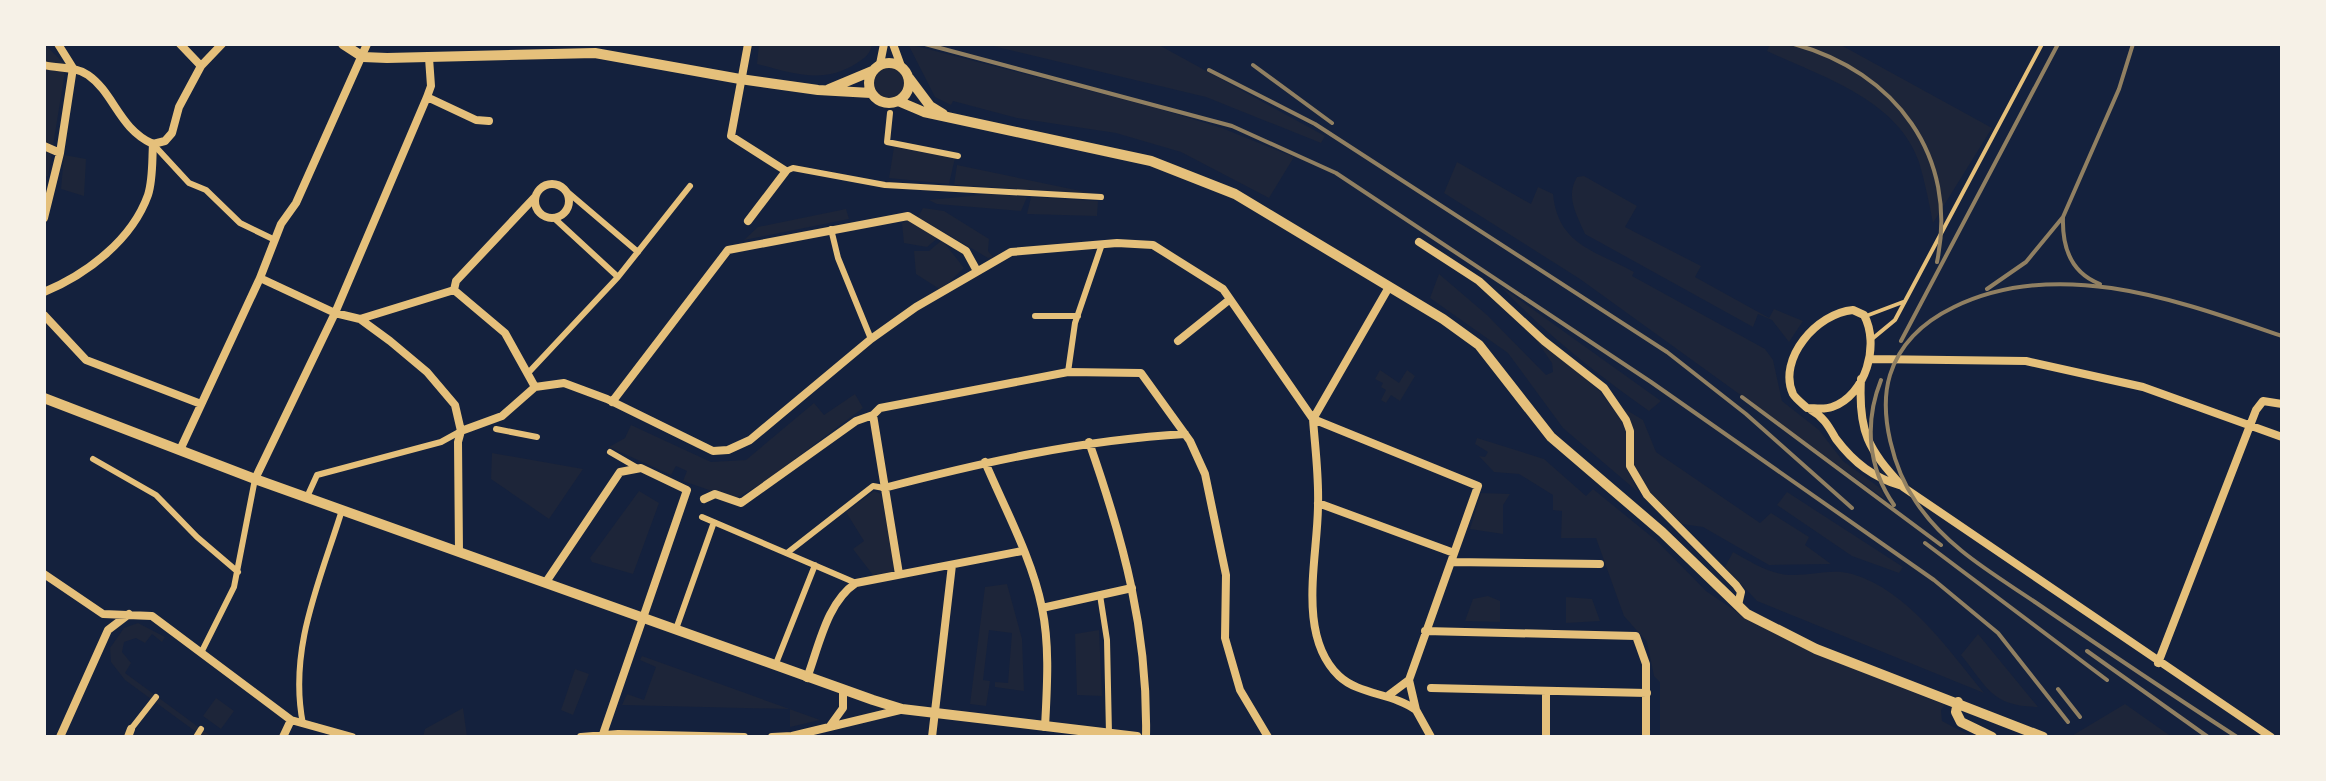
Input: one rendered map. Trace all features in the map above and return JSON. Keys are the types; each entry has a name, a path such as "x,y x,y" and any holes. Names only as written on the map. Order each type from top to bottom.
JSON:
{"street":[{"path":"44,218 60,153 73,68 58,44"},
{"path":"180,44 201,66"},
{"path":"153,144 165,141 172,133 179,107 201,66 222,44"},
{"path":"343,44 363,57 595,53 740,79 824,91 871,93 885,103 898,101 949,117 1151,161 1197,176 1235,194 1479,345 1551,437 1662,532 1738,605 1767,626 1816,649 2043,737"},
{"path":"180,450 367,44"},
{"path":"748,44 731,136 786,171"},
{"path":"871,93 868,82 884,44"},
{"path":"893,44 901,66 930,106 949,117"},
{"path":"202,651 238,572 255,479 335,313 427,97 431,86 429,58"},
{"path":"824,91 888,62 901,66"},
{"path":"44,65 73,68 89,75 123,121 153,144 189,183 206,190 232,217 275,240"},
{"path":"898,101 907,91 909,78"},
{"path":"427,97 476,120 489,121"},
{"path":"890,113 887,142 958,156"},
{"path":"44,292 73,277 123,241 148,195 153,144"},
{"path":"44,146 60,153"},
{"path":"748,221 786,171 793,168 885,185 1101,197"},
{"path":"454,290 456,281 550,184 564,189 638,252"},
{"path":"530,371 618,277 690,186"},
{"path":"554,218 567,209 568,198 564,189"},
{"path":"535,197 541,214 554,218 618,277"},
{"path":"612,402 728,250 908,216 966,251 977,271"},
{"path":"831,229 838,258 871,339"},
{"path":"1419,242 1479,281 1544,341 1604,388 1626,420 1630,431 1630,466 1647,495 1736,585 1741,592 1738,605"},
{"path":"1068,372 1078,316 1102,244"},
{"path":"307,497 317,475 441,442 502,416 535,387 564,383 612,402 713,451 728,450 750,440 871,339 916,307 1011,252 1102,244 1153,245 1223,289 1313,419 1318,503 1314,619 1318,646 1340,678 1361,688 1389,695 1416,710"},
{"path":"260,278 335,313 360,319 427,372 455,405 461,431 458,442 459,552"},
{"path":"1313,419 1389,287"},
{"path":"360,319 454,290"},
{"path":"454,290 505,333 530,371 535,387"},
{"path":"1178,341 1229,300"},
{"path":"1807,408 1835,406 1850,396 1861,379 1870,359 1872,339 1865,317 1853,310 1835,311 1820,320 1806,335 1795,357 1790,377 1793,395 1807,408 1825,421 1857,463 1880,480 1903,487"},
{"path":"44,315 86,360 201,404"},
{"path":"1035,316 1078,316"},
{"path":"1870,359 2026,361 2143,387 2282,437"},
{"path":"704,499 715,494 741,503 856,421 873,415 880,408 1068,372 1141,373 1194,448 1213,502 1226,575 1225,638 1240,690 1268,737"},
{"path":"1861,379 1860,417 1865,437 1883,467 1903,487 2271,737"},
{"path":"44,398 255,479 775,667 902,709 1136,737"},
{"path":"2158,663 2250,424 2263,401 2282,404"},
{"path":"873,415 899,574"},
{"path":"1313,419 1478,486 1409,680 1416,710 1431,737"},
{"path":"496,429 537,437"},
{"path":"787,553 873,486 884,488 985,462 1089,442 1185,434"},
{"path":"1089,442 1132,588 1145,659 1146,737"},
{"path":"602,736 687,495 683,488 610,452"},
{"path":"93,459 123,480 156,495 197,537 238,572"},
{"path":"985,462 1042,608 1047,673 1045,727"},
{"path":"546,582 616,476 636,467"},
{"path":"1318,503 1453,558 1600,564"},
{"path":"303,724 299,703 299,650 342,510"},
{"path":"702,517 856,583"},
{"path":"676,629 714,522"},
{"path":"807,678 835,603 844,591 856,583 1022,551"},
{"path":"775,667 815,565"},
{"path":"932,737 954,576 952,565"},
{"path":"44,574 103,614 152,616 291,720 352,737"},
{"path":"1042,608 1132,588"},
{"path":"1100,595 1107,640 1109,734"},
{"path":"60,737 108,630 130,614"},
{"path":"1425,631 1636,636 1646,664 1646,737"},
{"path":"1389,695 1409,680"},
{"path":"1431,688 1647,693"},
{"path":"829,726 843,708 843,690"},
{"path":"1546,691 1546,737"},
{"path":"129,733 156,697"},
{"path":"1958,702 1956,712 1961,722 1992,737"},
{"path":"772,737 792,736 902,709"},
{"path":"283,737 291,720"},
{"path":"196,737 201,729"},
{"path":"581,737 744,737"}],"lane":[{"path":"1872,339 1895,320 2042,44"},
{"path":"1865,317 1905,301"}],"shaded area":[{"path":"44,44 66,65 48,177 44,175"},
{"path":"759,44 872,44 867,55 844,70 808,75 757,64"},
{"path":"908,44 1153,107 1222,128 1294,157 1269,198 1181,152 1116,133 1017,118 953,101 951,105 935,97"},
{"path":"985,44 1157,44 1325,136 1321,143 1206,97"},
{"path":"1770,44 1839,44 1992,128 1933,223 1919,162 1894,122 1855,93 1767,51"},
{"path":"889,65 901,70 906,82 901,94 889,99 877,94 872,82 877,70"},
{"path":"894,147 955,158 949,184 889,178"},
{"path":"64,155 86,159 84,196 61,189"},
{"path":"1457,162 1531,204 1538,187 1553,194 1562,225 1580,244 1765,349 1773,360 1782,401 1819,430 1843,461 1880,488 1886,500 1580,279 1444,193"},
{"path":"957,165 1095,194 954,185"},
{"path":"1584,176 1637,206 1625,227 1701,266 1695,277 1769,318 1774,309 1803,321 1789,342 1772,320 1758,314 1753,327 1585,234 1572,199 1577,177"},
{"path":"991,194 1027,197 1021,211 937,204 929,200"},
{"path":"1031,197 1098,201 1097,216 1027,214"},
{"path":"923,208 944,211 989,239 988,251 993,257 988,258 918,217"},
{"path":"846,209 849,219 744,240 758,227"},
{"path":"909,220 939,237 927,247 904,243 902,223"},
{"path":"942,240 964,268 941,290 916,274 914,251 929,251"},
{"path":"1439,274 1487,315 1546,375 1553,372 1552,363 1532,334 1600,391 1621,420 1627,435 1627,468 1638,492 1563,428 1508,353 1430,298"},
{"path":"1499,285 1661,401 1649,411 1571,351"},
{"path":"1380,370 1399,383 1407,370 1415,376 1400,401 1391,395 1386,403 1381,400 1386,390 1381,387 1383,383 1375,379"},
{"path":"855,394 863,408 763,483 735,499 683,481 687,471 676,466 671,475 609,447 625,438 631,425 711,462 746,460 814,403 824,415"},
{"path":"1623,408 1643,420 1656,452 1760,523 1771,513 1809,537 1805,545 1831,564 1769,565 1703,527 1682,524 1650,494 1636,469 1632,458 1634,429"},
{"path":"1477,438 1544,459 1586,496 1593,489 1657,541 1706,591 1746,618 1820,655 1945,705 1941,710 1942,721 1973,737 1660,737 1660,682 1654,676 1647,642 1624,616 1596,538 1561,538 1562,511 1553,510 1553,495 1519,474 1494,472 1479,456 1485,457 1488,452 1475,444"},
{"path":"492,453 583,469 549,519 491,479"},
{"path":"639,491 659,503 633,574 592,562 590,558"},
{"path":"874,491 881,494 896,571 873,575 853,549 864,541 846,512"},
{"path":"1787,492 1903,567 1899,573 1852,556 1777,505"},
{"path":"1481,493 1510,494 1503,505 1503,534 1470,529"},
{"path":"1733,552 1760,567 1782,574 1844,572 1872,582 1891,593 1926,624 1984,693 1757,601 1725,567"},
{"path":"1007,584 1022,639 1024,691 995,687 995,682 1008,683 1012,633 989,630 983,680 990,681 986,706 970,704 985,587"},
{"path":"1488,596 1500,601 1500,622 1465,621 1473,599"},
{"path":"1566,597 1592,599 1600,621 1566,623"},
{"path":"138,623 165,637 162,642 152,634 145,643 136,638 124,642 122,652 131,663 125,673 212,737 203,737 125,680 111,662 110,648 124,628"},
{"path":"1099,630 1102,696 1077,695 1075,634"},
{"path":"1978,634 2038,707 2010,703 1985,686 1961,655"},
{"path":"642,656 789,709 622,705 627,694 644,700 656,667 640,660"},
{"path":"575,669 589,674 573,715 561,710"},
{"path":"216,698 234,711 221,729 203,716"},
{"path":"2125,704 2172,737 2070,737"},
{"path":"463,708 467,737 423,737 425,729"},
{"path":"790,709 820,720 790,727"}],"railway":[{"path":"925,44 1232,126 1336,173 1651,382 1934,580 1998,633 2068,722"},
{"path":"1794,44 1830,57 1862,75 1889,97 1912,124 1928,154 1938,187 1941,223 1937,262"},
{"path":"1901,341 2058,44"},
{"path":"1987,289 2026,262 2063,217 2119,89 2133,44"},
{"path":"1253,65 1332,123"},
{"path":"1209,70 1315,124 1667,352 1746,414 1852,508"},
{"path":"2063,217 2064,239 2070,258 2082,273 2100,284"},
{"path":"2237,737 1986,569 1941,533 1916,502 1901,474 1887,424 1887,390 1900,353 1915,334 1933,319 1954,307 1994,292 2035,285 2119,289 2161,298 2282,336"},
{"path":"1881,380 1872,412 1871,445 1879,476 1894,505"},
{"path":"1742,397 1941,545"},
{"path":"1925,543 2107,680"},
{"path":"2087,651 2208,737"},
{"path":"2058,689 2080,717"}]}
